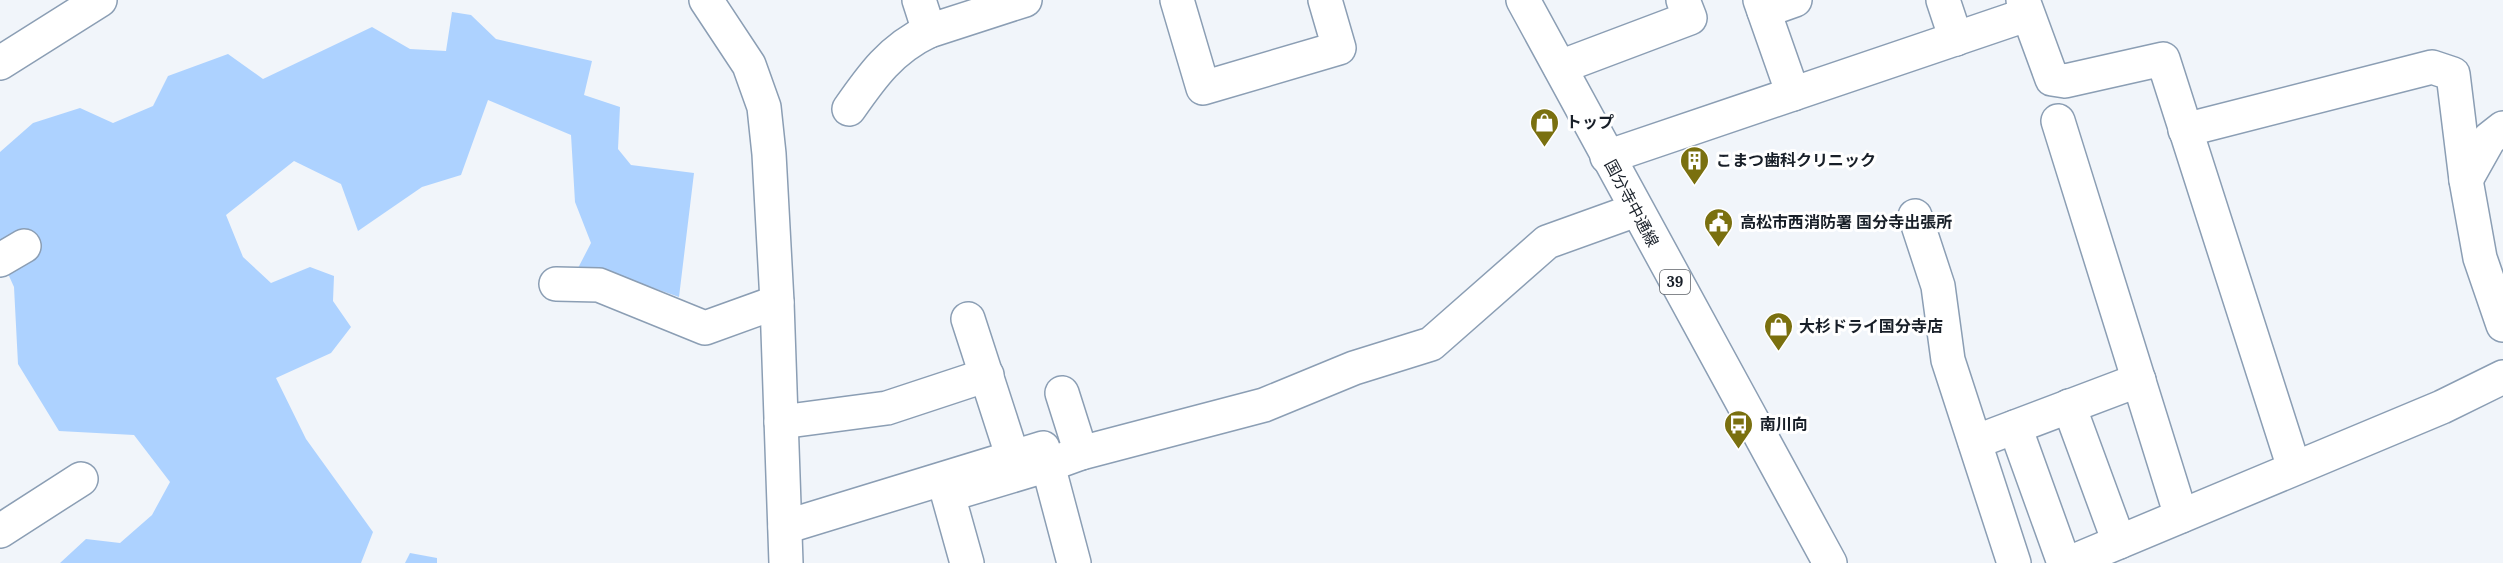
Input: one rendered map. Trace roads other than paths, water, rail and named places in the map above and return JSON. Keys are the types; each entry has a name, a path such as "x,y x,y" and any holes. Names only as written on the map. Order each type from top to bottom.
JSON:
{"street":[{"path":"0,63 100,0"},
{"path":"706,0 749,65 764,107 769,154 777,302 786,563"},
{"path":"919,0 929,31"},
{"path":"849,109 879,67 913,38 1025,0"},
{"path":"1177,0 1203,88 1339,48 1325,0"},
{"name":"国分寺中通線","path":"1523,0 1830,563"},
{"path":"1560,67 1690,18 1683,0"},
{"path":"1793,94 1762,5 1795,0"},
{"path":"1943,0 1956,39"},
{"path":"1607,157 1956,39 2019,10 2052,80 2065,81 2163,59 2294,468"},
{"path":"2186,130 2432,67 2453,74 2466,180 2480,258 2503,325"},
{"path":"2058,122 2181,516"},
{"path":"2466,180 2489,139 2503,128"},
{"path":"967,563 948,495 1081,453 1264,405 1354,368 1431,344 1547,242 1636,210"},
{"path":"1915,216 1938,286 1948,360 2014,563"},
{"path":"556,284 599,285 705,328 777,302"},
{"path":"968,319 1013,458"},
{"path":"781,422 887,408 987,375"},
{"path":"2069,563 2442,407 2503,377"},
{"path":"1975,442 2139,380"},
{"path":"1062,393 1081,453"},
{"path":"2069,406 2119,542"},
{"path":"2015,427 2064,563"},
{"path":"785,527 1043,448 1074,563"},
{"path":"0,531 81,479"}],"place":[{"name":"トップ","path":"1545,148"},
{"name":"こまつ歯科クリニック","path":"1695,186"},
{"name":"高松市西消防署 国分寺出張所","path":"1719,248"},
{"name":"大杉ドライ国分寺店","path":"1778,352"},
{"name":"南川向","path":"1739,450"}]}
